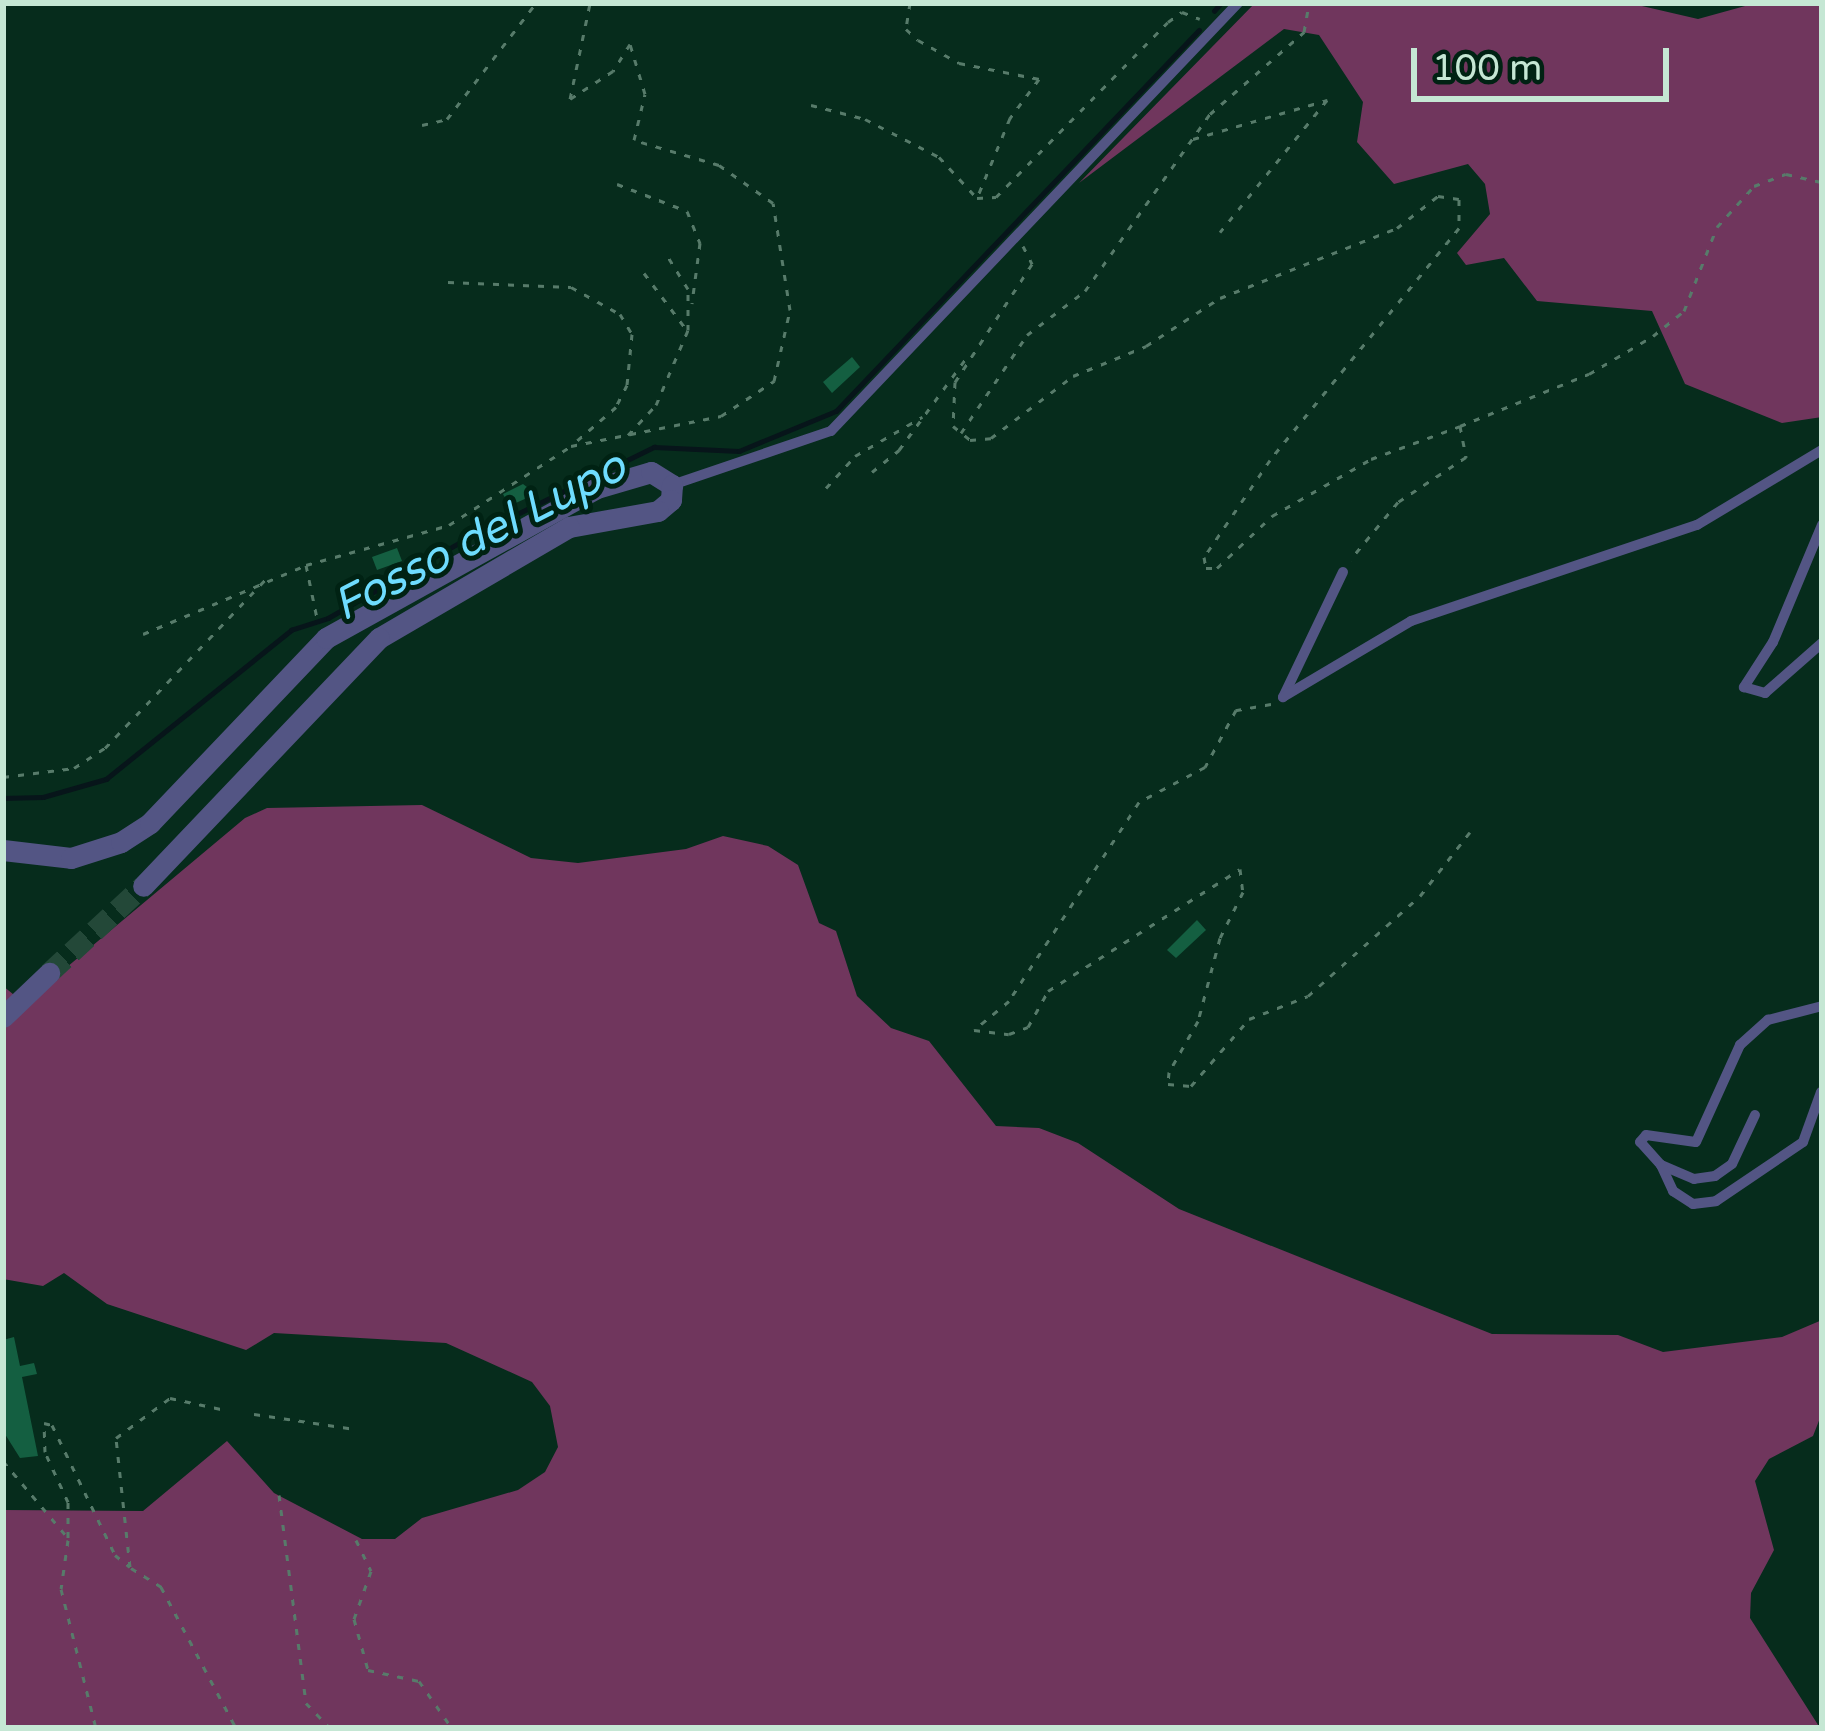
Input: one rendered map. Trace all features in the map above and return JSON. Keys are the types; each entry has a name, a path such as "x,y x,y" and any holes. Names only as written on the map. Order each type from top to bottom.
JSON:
{"street":[{"path":"9,854 71,858 121,842 150,823 326,638 598,488 651,472 672,485 670,500 658,511 569,527 379,638 316,696 201,834 143,886"},
{"path":"3,1017 50,974"}],"lane":[{"path":"672,485 831,430 1238,3"},
{"path":"1283,697 1412,621 1697,525 1822,450"},
{"path":"1822,525 1773,642 1744,688 1765,693 1822,643"},
{"path":"1283,697 1283,682 1343,572"},
{"path":"1821,1092 1803,1142 1717,1202 1693,1204 1672,1191 1661,1165 1640,1142 1646,1135 1696,1142 1740,1045 1768,1020 1822,1006"},
{"path":"1661,1165 1694,1179 1715,1176 1732,1164 1755,1115"}],"path":[{"path":"422,125 447,119 536,3"},
{"path":"571,446 721,416 774,381 788,340 788,260 773,203 719,165 634,140 646,94 630,44 613,71 570,99 590,3"},
{"path":"910,3 906,29 918,40 959,63 1039,79 1010,118 977,198"},
{"path":"960,435 1027,335 1084,291 1191,139 1238,86 1304,32 1309,3"},
{"path":"977,198 996,196 1182,12 1216,30"},
{"path":"1191,139 1327,100 1220,232"},
{"path":"811,105 865,119 939,158 977,198"},
{"path":"960,435 991,438 1105,358 1146,346 1220,298 1397,228 1449,194 1465,208 1459,228 1270,460 1204,557 1206,568 1217,568 1273,516 1371,459 1589,374 1684,311 1718,227 1754,186 1786,174 1822,182"},
{"path":"617,184 687,211 700,244 688,330 656,405 627,436"},
{"path":"872,472 923,416 1033,263 1015,236"},
{"path":"664,252 692,305"},
{"path":"644,273 688,330"},
{"path":"143,634 266,579 449,525 571,446 616,407 627,385 632,334 620,314 571,287 448,282"},
{"path":"960,435 950,405 972,351"},
{"path":"826,488 855,456 923,416"},
{"path":"1343,572 1398,502 1466,457 1460,426"},
{"path":"306,565 315,612"},
{"path":"3,777 74,768 105,748 266,579"},
{"path":"1283,697 1236,710 1204,767 1139,802 1038,960 974,1030 1009,1034 1028,1027 1048,992 1240,869 1243,892 1220,938 1198,1022 1169,1072 1168,1084 1191,1086 1249,1019 1307,996 1420,896 1470,832"},
{"path":"3,1375 3,1406"},
{"path":"130,1567 116,1438 170,1397 221,1409"},
{"path":"254,1414 355,1429"},
{"path":"96,1728 61,1589 68,1502 45,1451 44,1423 115,1556 160,1587 236,1728"},
{"path":"3,1462 68,1538"},
{"path":"279,1495 306,1703 330,1728"},
{"path":"356,1540 371,1571 354,1619 368,1670 419,1681 449,1724"}],"shaded area":[{"path":"1255,3 1629,3 1698,19 1756,3 1822,3 1822,417 1782,423 1685,384 1652,311 1537,301 1504,258 1466,265 1457,253 1490,214 1485,184 1468,164 1394,184 1357,142 1363,102 1319,35 1284,29 1079,183"},
{"path":"422,805 531,858 578,863 686,849 723,836 768,846 798,865 819,923 836,931 857,996 891,1028 929,1041 996,1126 1039,1128 1078,1143 1179,1209 1492,1334 1618,1335 1663,1352 1782,1337 1822,1320 1822,1413 1813,1436 1769,1459 1755,1481 1774,1550 1751,1593 1750,1618 1820,1728 3,1728 3,1510 143,1511 227,1441 274,1493 362,1539 395,1539 422,1518 518,1490 545,1472 558,1447 550,1406 532,1382 446,1343 274,1333 246,1350 107,1304 64,1273 43,1286 3,1279 3,986 24,1003 245,818 267,808"}],"building":[{"path":"852,357 860,367 832,393 823,382"},
{"path":"523,484 536,494 509,506 503,494"},
{"path":"397,548 402,561 377,570 372,557"},
{"path":"1197,920 1206,930 1176,958 1167,950"},
{"path":"14,1337 20,1366 34,1363 37,1374 22,1377 38,1456 20,1458 3,1431 3,1340"}],"waterway":[{"name":"Fosso del Lupo","path":"1214,11 1221,3"},
{"name":"Fosso del Lupo","path":"3,798 43,797 106,779 291,630 328,618 464,540 654,447 739,451 836,411 1199,30"}],"tunnel":[{"path":"49,973 143,886"}]}
